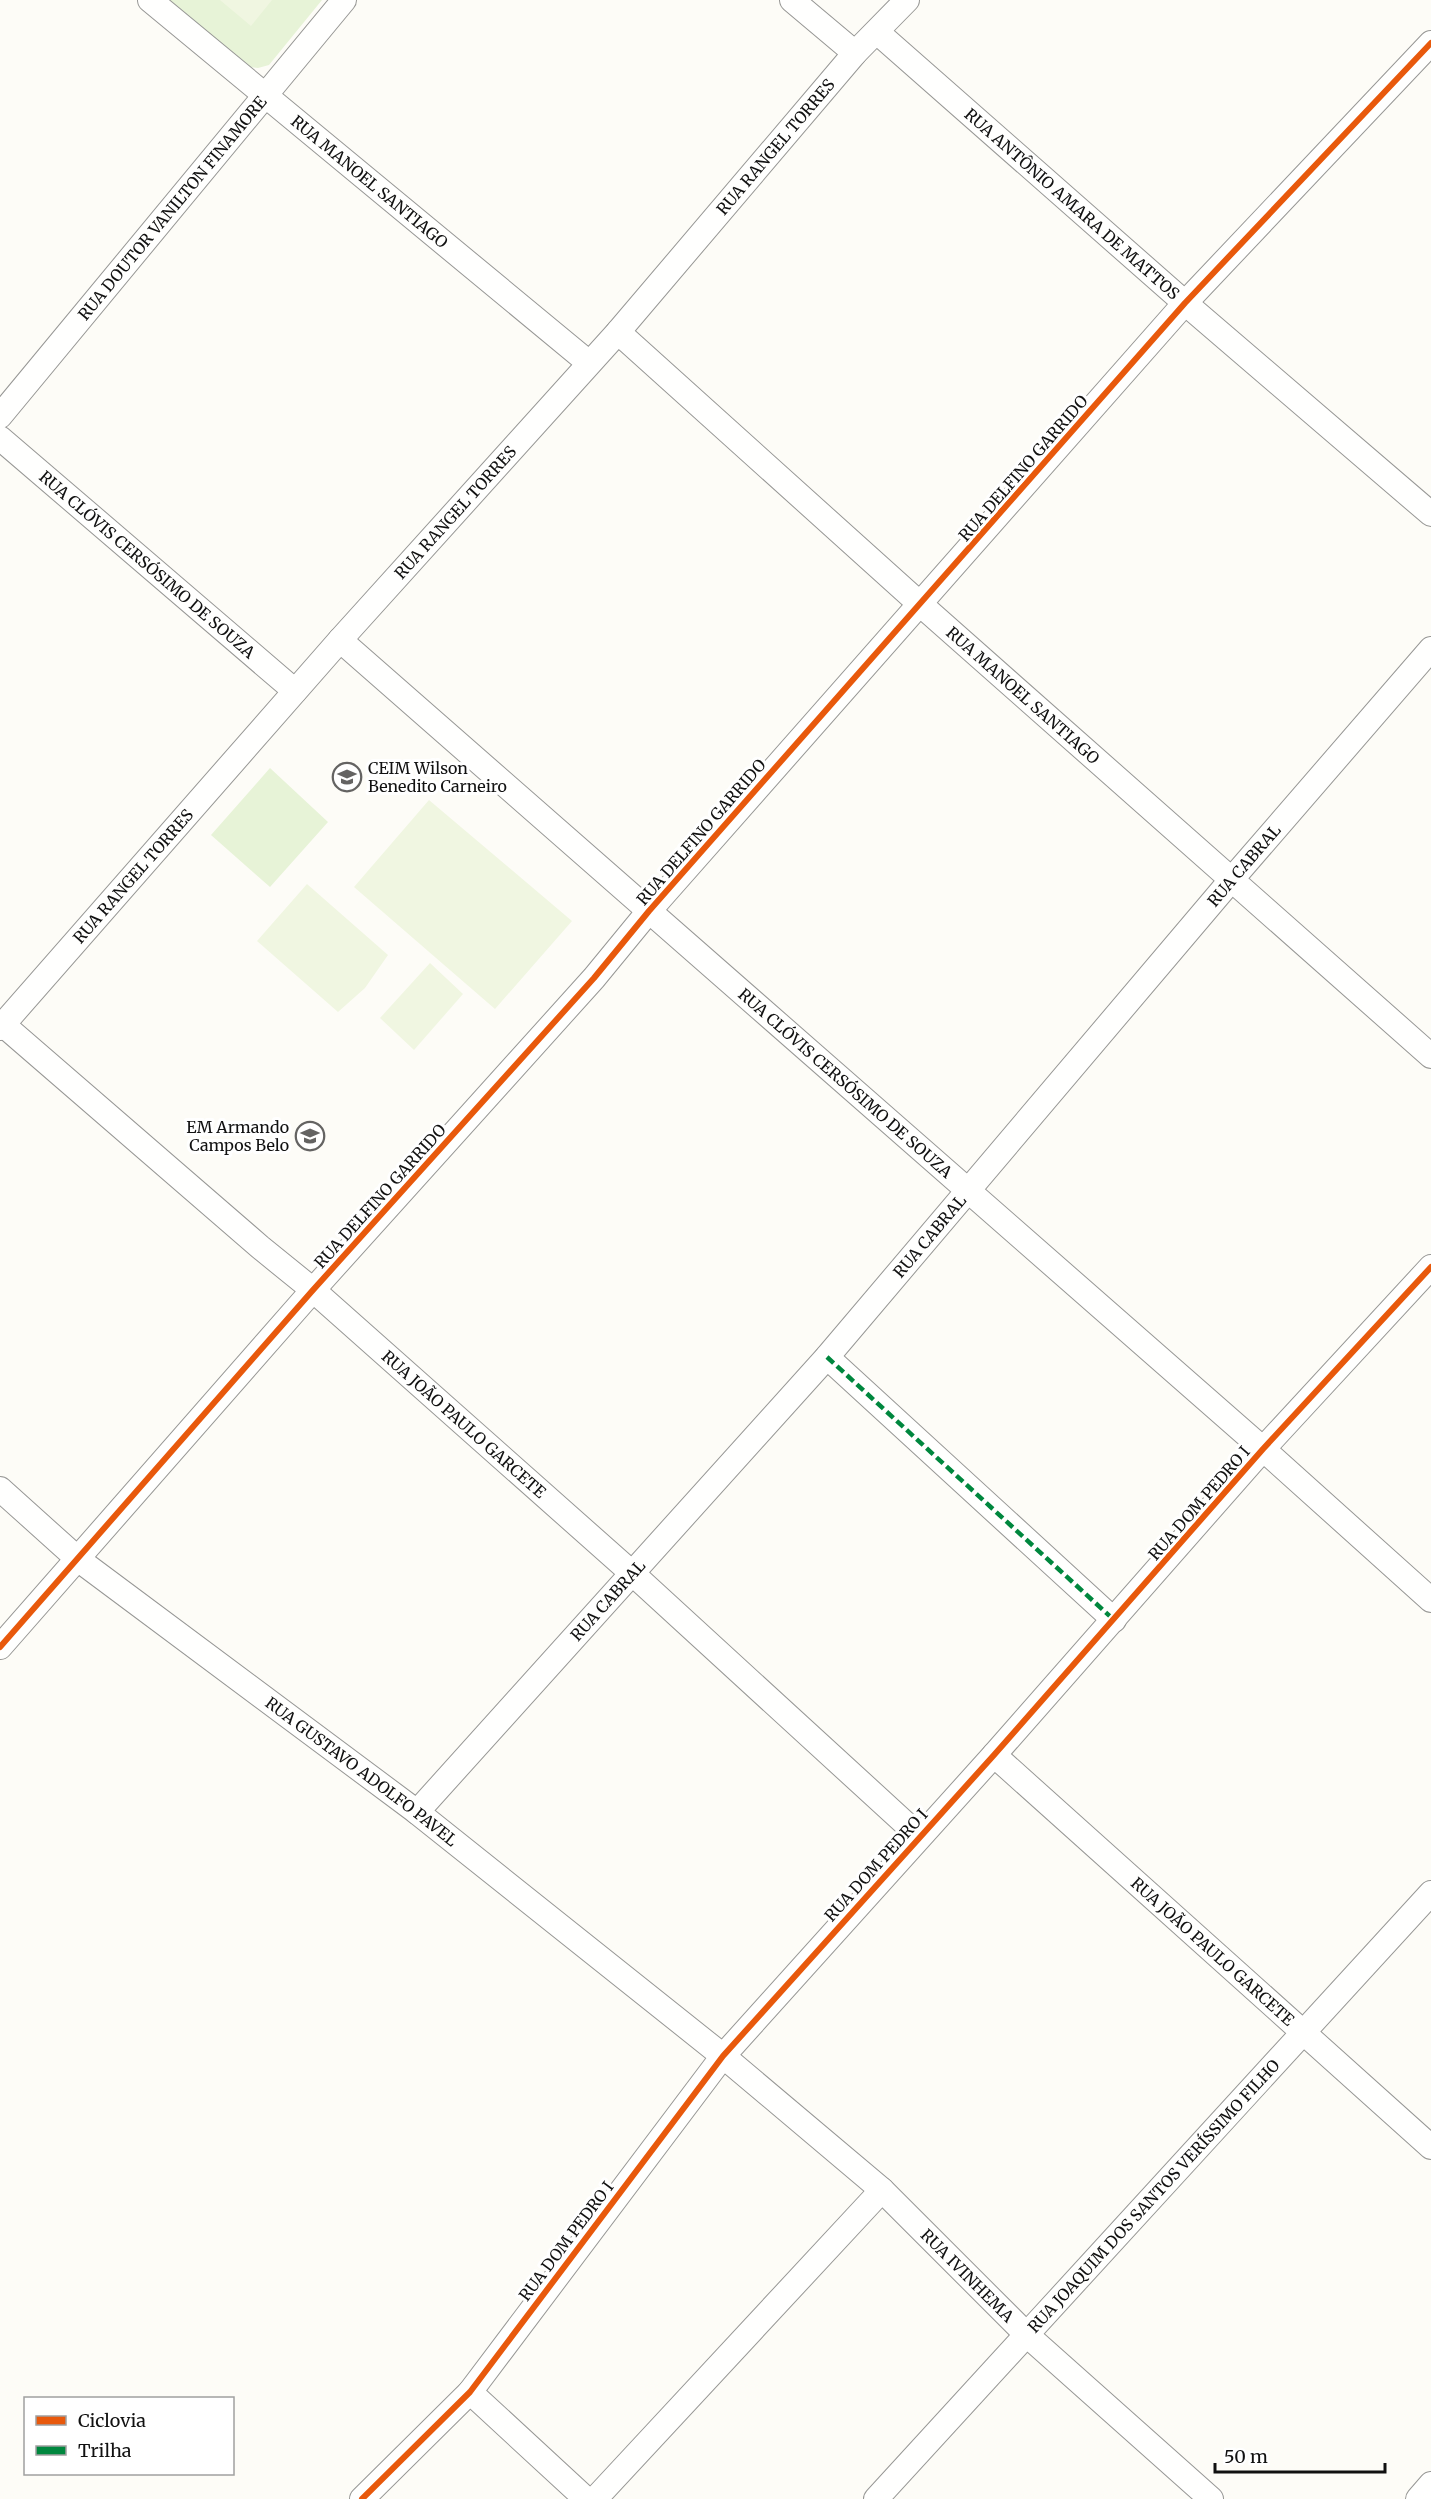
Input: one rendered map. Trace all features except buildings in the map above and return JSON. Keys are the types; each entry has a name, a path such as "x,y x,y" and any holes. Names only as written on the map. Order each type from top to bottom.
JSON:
{"street":[{"name":"RUA MANOEL SANTIAGO","path":"150,0 589,363"},
{"name":"RUA DOUTOR VANILTON FINAMORE","path":"0,416 344,0"},
{"path":"792,0 855,53"},
{"name":"RUA RANGEL TORRES","path":"1,1025 340,640 618,332 855,53 907,0"},
{"name":"RUA ANTÔNIO AMARA DE MATTOS","path":"877,32 1185,303 1431,514"},
{"name":"RUA DELFINO GARRIDO","path":"0,1647 79,1560 313,1290 594,978 649,911 1185,303 1431,43"},
{"name":"RUA MANOEL SANTIAGO","path":"618,332 920,604 1431,1056"},
{"name":"RUA CLÓVIS CERSÓSIMO DE SOUZA","path":"0,438 295,691"},
{"name":"RUA CLÓVIS CERSÓSIMO DE SOUZA","path":"340,640 1263,1449 1431,1600"},
{"name":"RUA CABRAL","path":"417,1812 827,1357 1431,648"},
{"name":"RUA JOÃO PAULO GARCETE","path":"1,1025 313,1290 633,1574 920,1836"},
{"name":"RUA DOM PEDRO I","path":"362,2499 470,2392 723,2056 994,1755 1263,1449 1431,1267"},
{"path":"827,1357 1114,1620"},
{"name":"RUA GUSTAVO ADOLFO PAVEL","path":"0,1489 79,1560 417,1812 723,2056"},
{"name":"RUA JOÃO PAULO GARCETE","path":"994,1755 1431,2147"},
{"name":"RUA JOAQUIM DOS SANTOS VERÍSSIMO FILHO","path":"876,2499 1028,2336 1431,1893"},
{"name":"RUA IVINHEMA","path":"723,2056 882,2190 1028,2336 1211,2499"},
{"path":"595,2499 882,2190"},
{"path":"470,2392 586,2499"},
{"path":"1418,2499 1431,2484"}],"green space":[{"path":"168,0 322,0 269,65 258,68 250,67"},
{"path":"220,0 272,0 251,26"},
{"path":"270,768 328,822 270,887 211,835"},
{"path":"429,800 572,921 495,1009 354,887"},
{"path":"307,884 388,955 365,988 338,1012 257,941"},
{"path":"430,963 463,994 414,1050 380,1018"}],"marked path":[{"path":"827,1357 1114,1620"}],"cycle path":[{"path":"0,1647 313,1290 594,978 649,911 1185,303 1431,43"},
{"path":"362,2499 470,2392 723,2056 994,1755 1263,1449 1431,1267"}],"place":[{"name":"CEIM Wilson Benedito Carneiro","path":"347,777"},
{"name":"EM Armando Campos Belo","path":"310,1136"}]}
